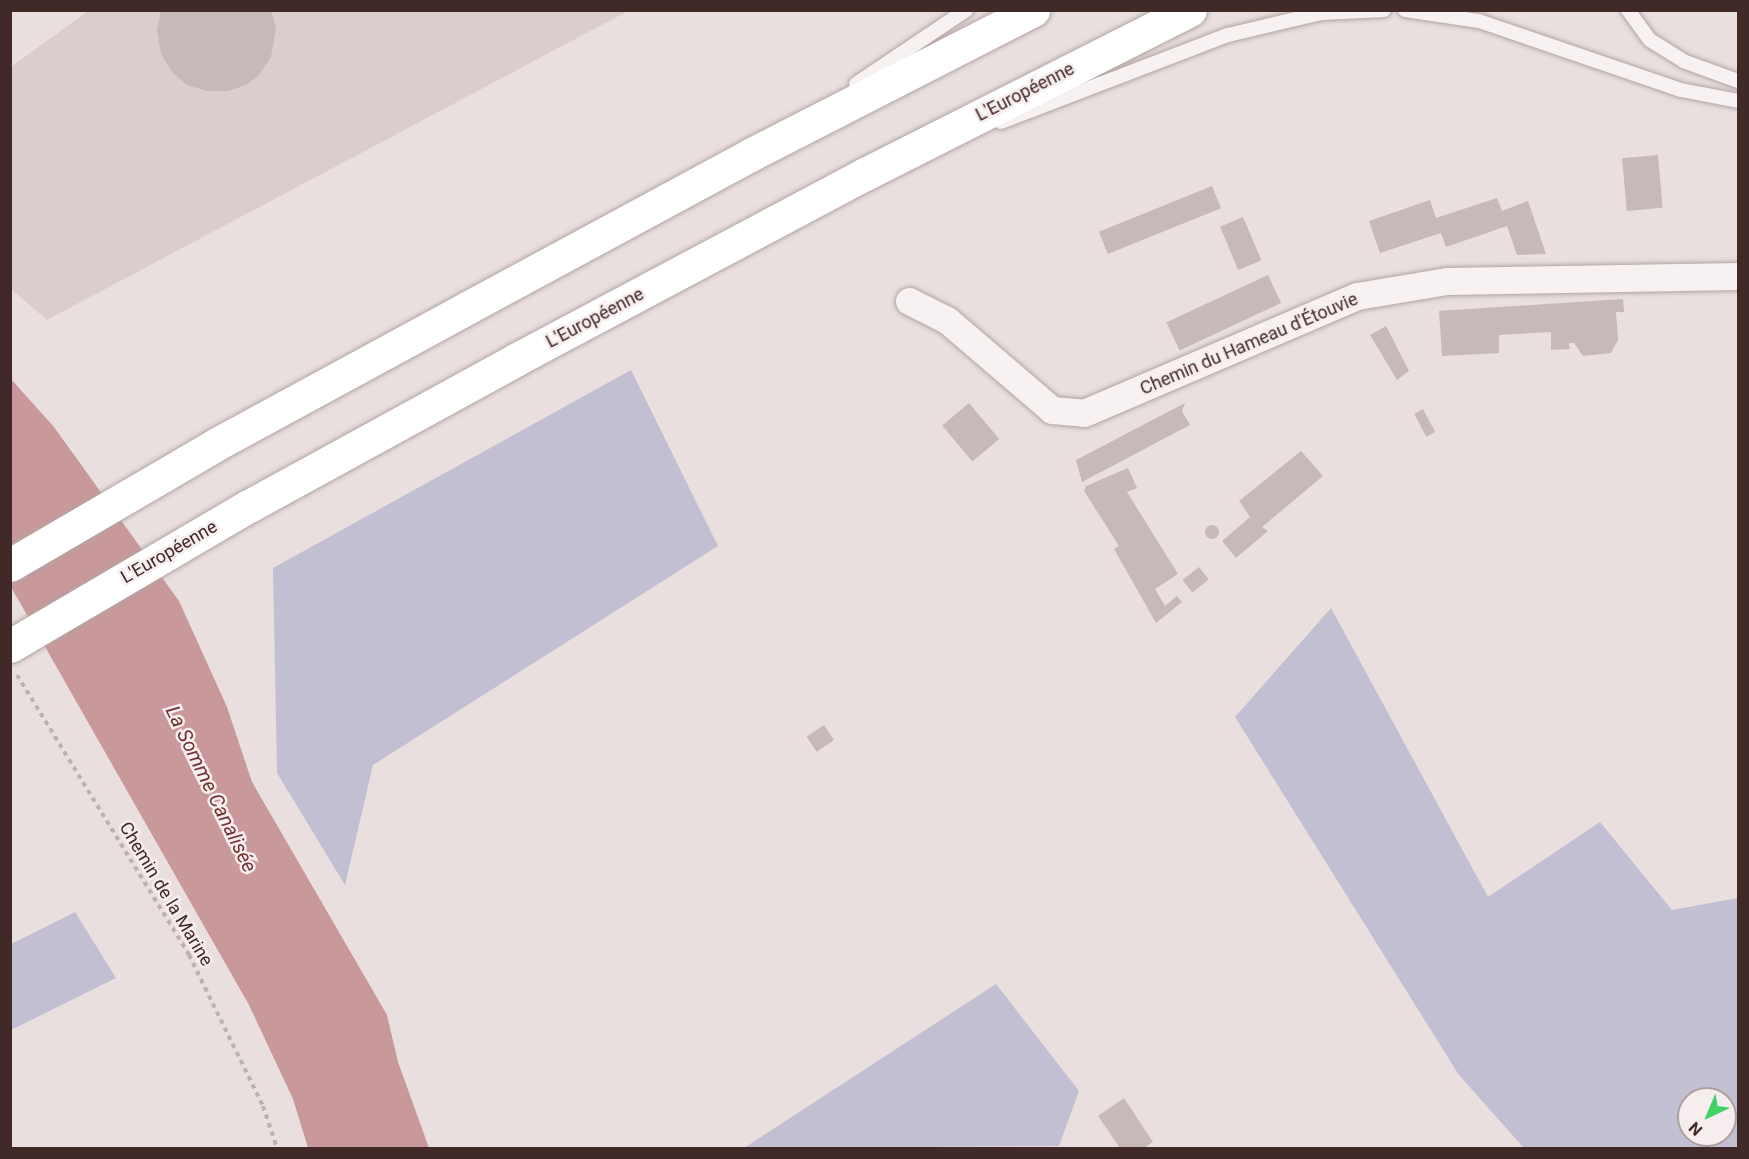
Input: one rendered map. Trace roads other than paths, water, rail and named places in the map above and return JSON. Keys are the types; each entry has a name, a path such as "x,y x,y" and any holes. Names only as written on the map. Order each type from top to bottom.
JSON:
{"highway":[{"path":"10,564 214,445 750,155 1033,10"},
{"name":"L'Européenne","path":"10,646 249,506 865,174 1190,10"}],"street":[{"name":"Chemin du Hameau d'Étouvie","path":"909,301 947,320 1052,410 1084,413 1357,296 1447,281 1738,276"}],"lane":[{"path":"750,155 966,10"},
{"path":"865,174 1228,34 1321,13 1384,10"},
{"path":"1405,10 1479,21 1682,90 1738,100"},
{"path":"1628,10 1650,40 1683,61 1738,81"}],"water":[{"name":"La Somme Canalisée","path":"10,378 54,427 179,601 227,707 252,782 387,1015 398,1062 429,1148 308,1148 293,1099 249,1005 11,587"}]}
